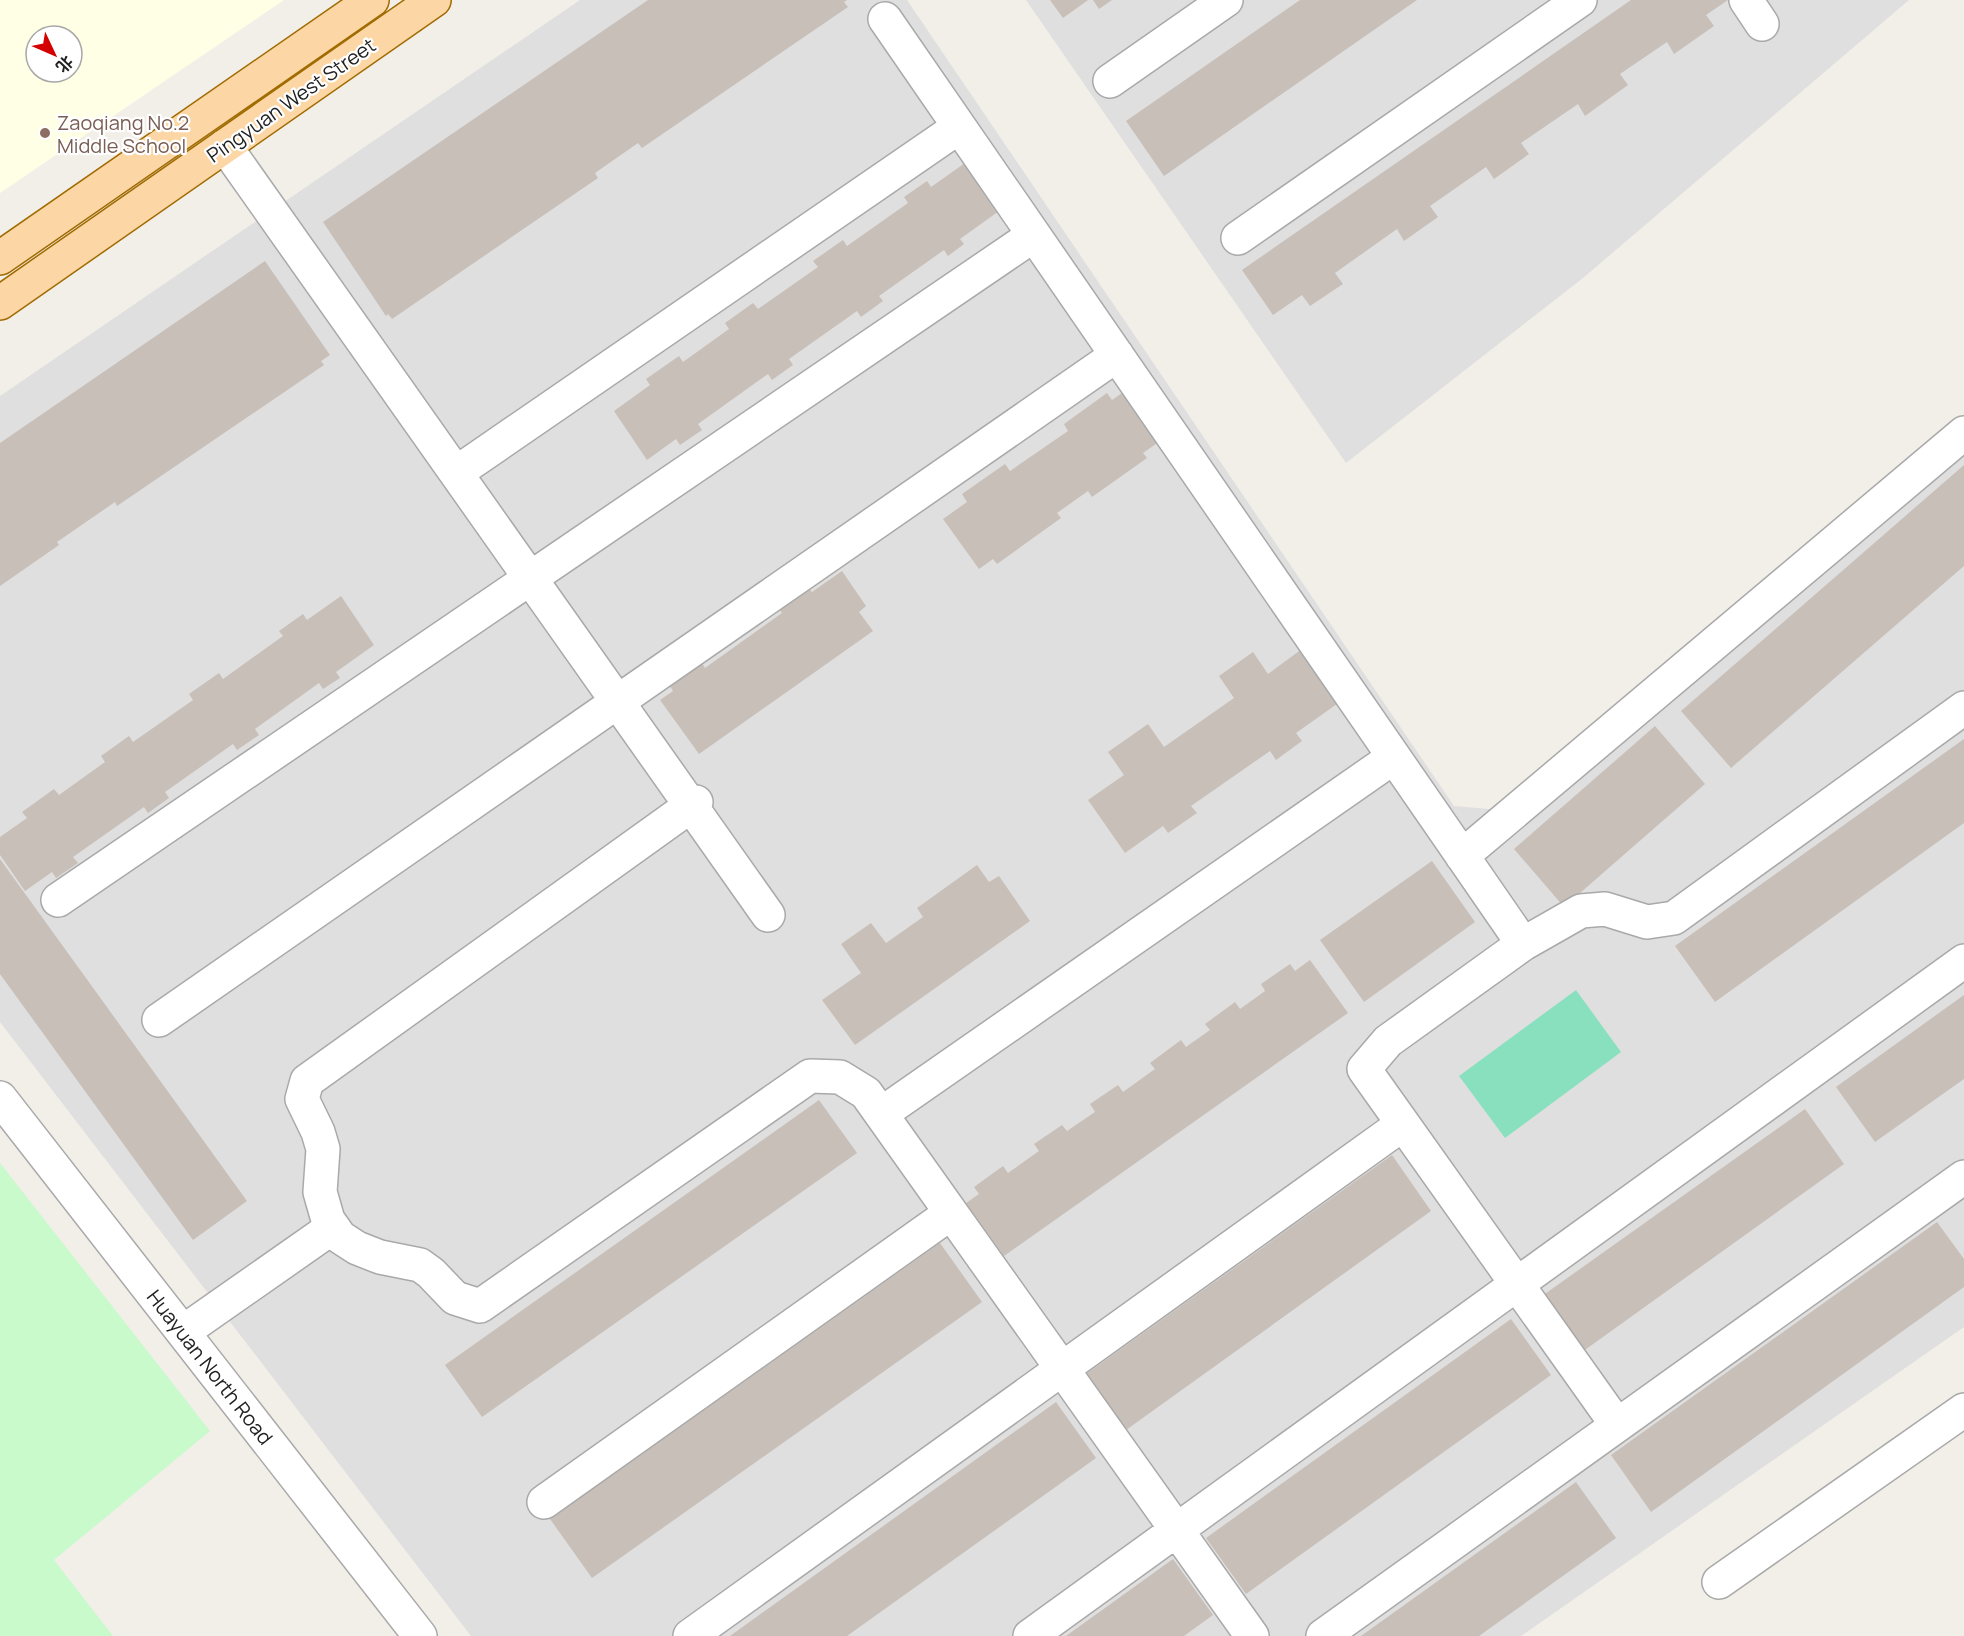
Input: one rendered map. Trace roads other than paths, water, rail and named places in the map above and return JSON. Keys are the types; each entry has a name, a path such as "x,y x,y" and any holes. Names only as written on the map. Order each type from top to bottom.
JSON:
{"main road":[{"name":"Pingyuan West Street","path":"0,258 371,0"},
{"name":"Pingyuan West Street","path":"0,303 434,0"}],"street":[{"path":"1110,81 1226,0"},
{"path":"1238,238 1580,0"},
{"path":"885,19 1523,944"},
{"path":"456,473 959,127"},
{"path":"225,146 618,702 694,804 768,915"},
{"path":"58,900 1034,235"},
{"path":"159,1020 1117,355"},
{"path":"1462,856 1964,433"},
{"path":"1617,1425 1364,1069 1388,1041 1523,944 1581,911 1605,909 1647,922 1674,918 1964,708"},
{"path":"881,1114 1394,758"},
{"path":"694,804 307,1082 302,1099 318,1132 323,1149 320,1192 328,1220 340,1237 357,1248 380,1257 420,1265 456,1298 480,1306 810,1076 840,1077 866,1093 1252,1636"},
{"path":"1030,1636 1964,961"},
{"name":"Huayuan North Road","path":"0,1098 420,1636"},
{"path":"690,1636 1403,1124"},
{"path":"1323,1636 1964,1177"},
{"path":"544,1502 951,1213"},
{"path":"183,1332 333,1227"},
{"path":"1719,1582 1964,1410"}],"place":[{"name":"Zaoqiang No.2 Middle School","path":"45,133"}]}
